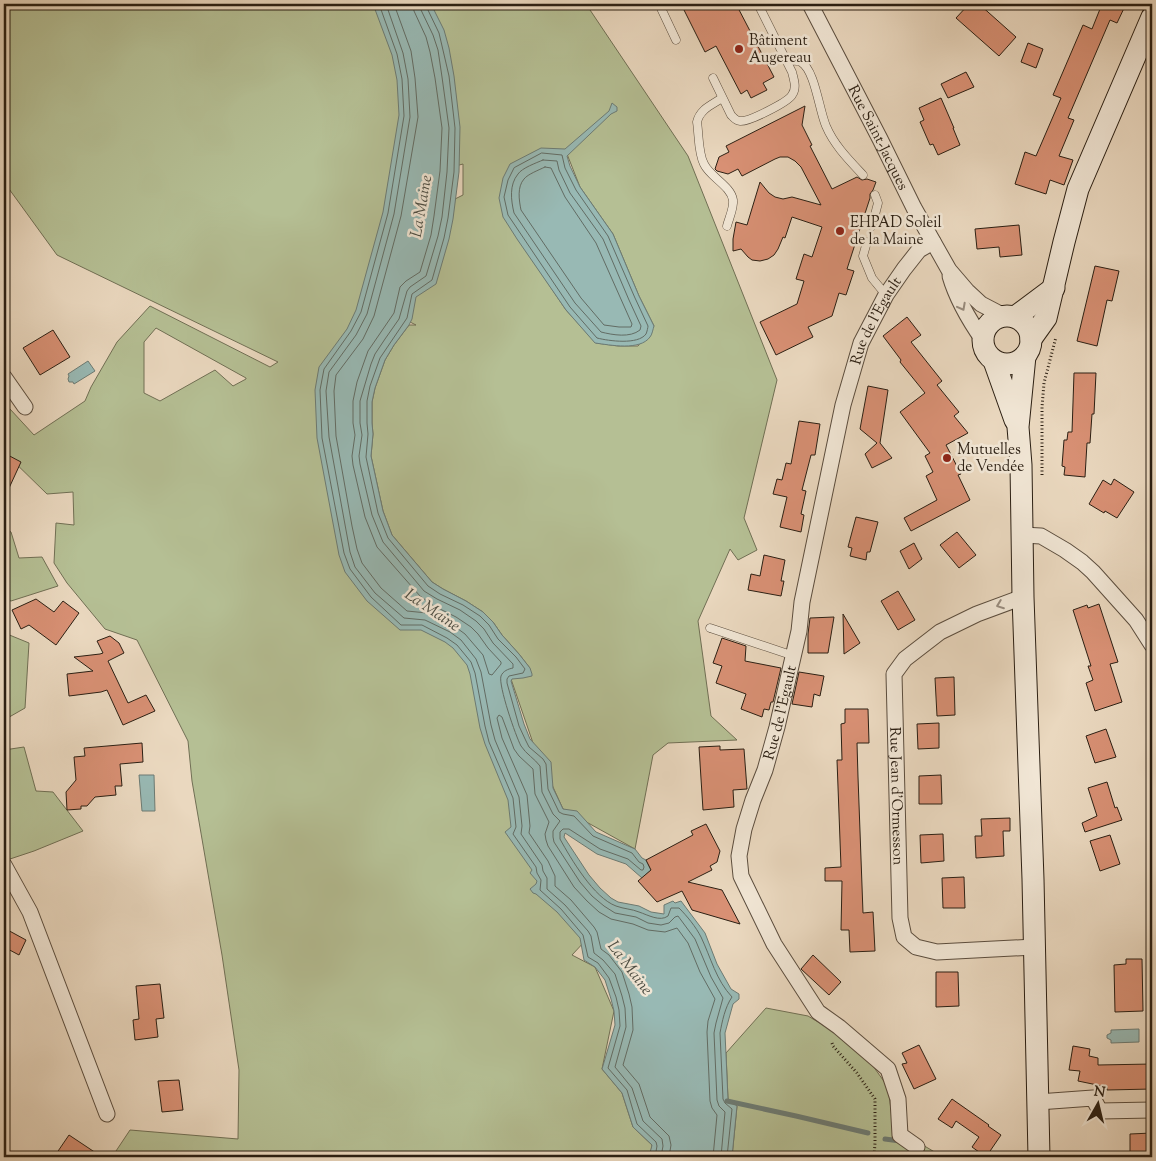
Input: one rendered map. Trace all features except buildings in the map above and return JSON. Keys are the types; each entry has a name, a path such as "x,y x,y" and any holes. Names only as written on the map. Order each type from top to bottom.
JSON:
{"main road":[{"path":"1039,1157 1021,465 1018,427 1026,357 1030,332 1021,321 1009,317 997,318 986,327 983,340 984,348 988,355 1002,364 1010,364 1026,357 1046,318 1078,189 1152,16"},
{"path":"1009,317 1054,288"},
{"path":"994,360 1018,427"}],"street":[{"name":"Rue Saint-Jacques","path":"810,4 914,208 949,270 966,291 981,304 1009,317"},
{"name":"Rue de l'Egault","path":"916,1147 900,1135 898,1099 888,1070 839,1027 818,1012 774,944 741,876 739,856 744,829 765,770 777,728 794,656 802,602 843,405 861,343 886,295 904,269 920,250 933,242"},
{"name":"Rue Saint-Jacques","path":"949,270 955,293 983,340"},
{"path":"4,377 25,407"},
{"path":"1022,534 1041,536 1082,562 1136,620 1152,645"},
{"name":"Rue Jean d'Ormesson","path":"1023,597 978,614 940,632 904,659 894,674 900,918 904,937 916,947 937,952 1034,948"},
{"path":"4,866 30,912 107,1114"},
{"path":"1038,1102 1093,1098 1100,1111 1152,1110"}],"lane":[{"path":"659,4 676,40"},
{"path":"713,78 735,120 749,120 786,101 793,95 795,82 792,72 758,4"},
{"path":"786,60 803,62 814,82 826,127 841,152 863,174"},
{"path":"722,98 703,110 697,122 701,159 705,167 731,193 733,199 727,226"},
{"path":"872,226 878,204 875,195"},
{"path":"867,242 863,256 872,278 886,295"},
{"path":"710,628 794,656"}],"path":[{"path":"818,1012 834,1046 857,1073 875,1099 874,1157"}],"green space":[{"path":"4,4 586,4 688,156 777,380 744,518 757,550 738,560 730,549 698,621 711,716 737,740 668,743 653,755 635,849 563,809 533,743 511,679 529,667 483,612 432,582 392,535 383,511 371,456 373,434 372,402 375,388 385,360 394,345 409,325 416,325 402,318 443,205 463,195 463,164 448,168 409,191 341,482 476,655 586,940 572,955 595,967 614,1011 602,1069 622,1093 633,1127 652,1145 650,1157 112,1157 130,1130 238,1139 239,1070 222,955 192,781 188,741 137,640 105,629 67,583 54,563 56,523 74,525 73,492 47,494 4,452 4,410 10,409 34,435 85,401 117,342 150,306 270,367 278,362 57,255 4,182","holes":["565,149 580,187 613,234 654,326 638,346 596,343 566,310 514,233","156,328 246,378 246,379 233,386 215,370 160,401 144,393 144,342"]},
{"path":"4,528 11,532 19,558 42,557 58,586 11,601 4,599"},
{"path":"7,634 29,643 25,708 4,720 4,637"},
{"path":"24,747 36,791 53,792 83,831 4,861 4,750"},
{"path":"766,1008 808,1016 835,1032 868,1059 888,1087 894,1133 911,1138 943,1157 732,1157 737,1106 728,1099 726,1053"}],"water":[{"name":"La Maine","path":"373,4 431,4 444,30 449,48 460,127 459,172 453,219 436,284 416,297 412,319 385,360 372,402 373,434 371,456 383,511 392,535 432,582 483,612 530,668 532,676 512,679 511,681 530,739 551,762 553,788 563,809 577,811 596,832 635,849 646,860 651,870 642,878 626,864 597,854 565,833 564,837 589,875 611,898 618,902 639,906 651,912 664,914 664,905 673,901 675,903 681,901 705,933 717,964 731,989 739,994 739,999 733,1004 725,1033 728,1099 737,1106 732,1157 649,1157 652,1145 633,1127 622,1093 602,1069 615,1025 614,1011 605,980 595,967 584,960 580,938 557,912 530,889 537,881 530,873 532,870 505,832 511,827 508,800 480,728 467,665 453,648 445,642 421,630 400,630 367,601 345,572 339,555 317,438 315,390 319,367 347,329 356,310 383,212 399,115 397,80 392,55"},
{"path":"612,103 617,107 617,111 611,114 567,156 580,187 613,234 654,326 651,336 645,341 632,346 595,343 566,310 517,239 503,217 499,198 503,178 510,164 541,148 565,149 609,111"},
{"path":"88,361 95,371 74,384 69,382 68,374"},
{"path":"139,775 154,775 155,811 142,811"},
{"path":"1139,1029 1139,1042 1111,1043 1111,1040 1107,1038 1111,1030"}],"waterway":[{"path":"727,1101 868,1133"},
{"path":"885,1139 900,1141"},
{"path":"916,1149 928,1157"}],"place":[{"name":"Bâtiment Augereau","path":"739,49"},
{"name":"EHPAD Soleil de la Maine","path":"840,231"},
{"name":"Mutuelles de Vendée","path":"947,458"}]}
